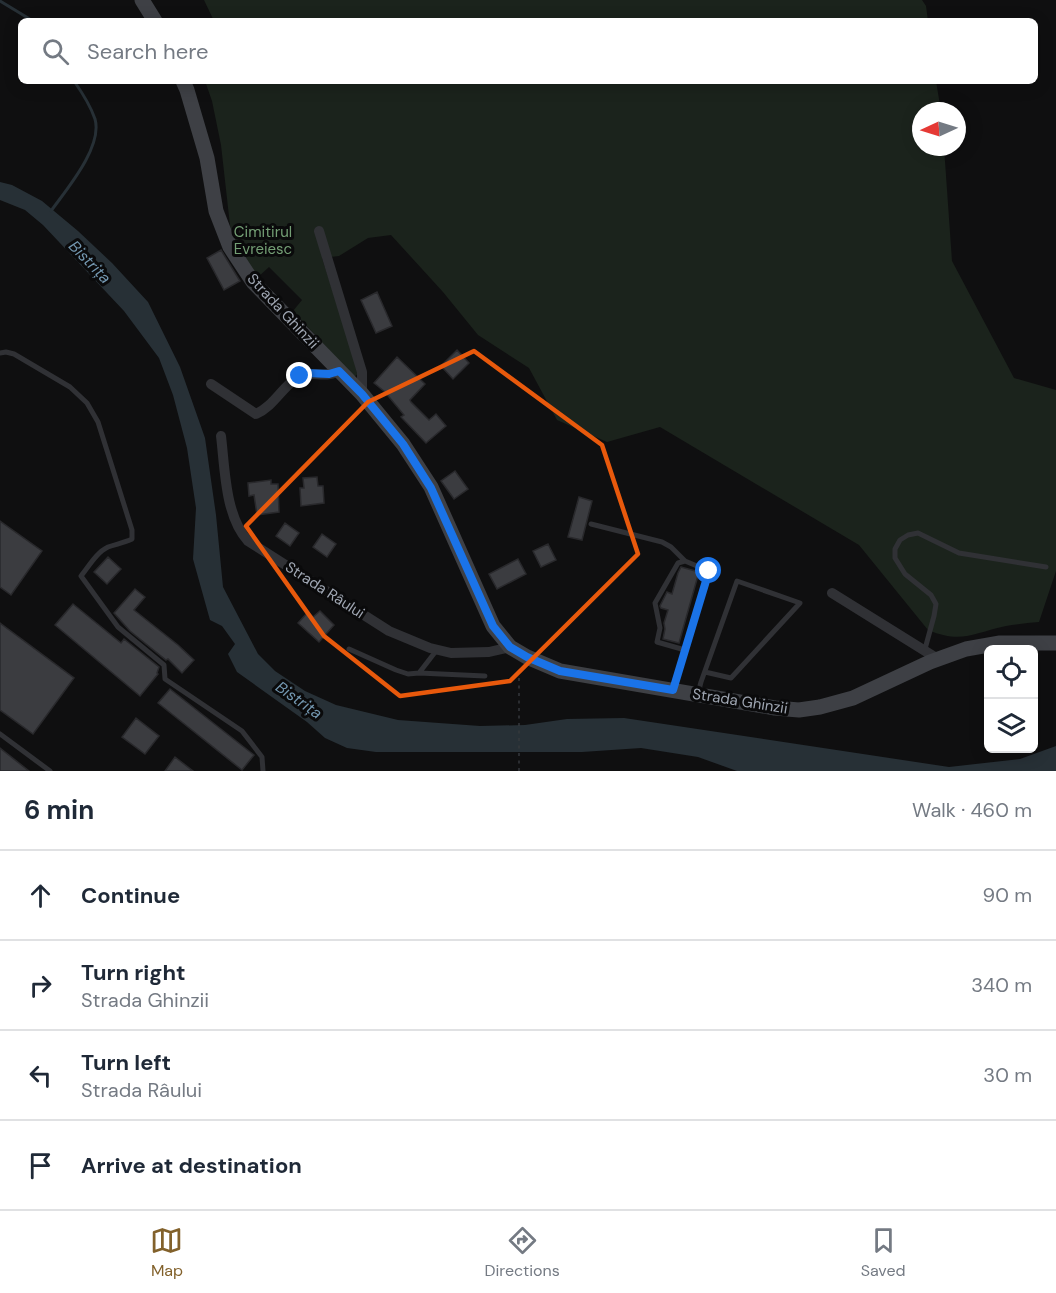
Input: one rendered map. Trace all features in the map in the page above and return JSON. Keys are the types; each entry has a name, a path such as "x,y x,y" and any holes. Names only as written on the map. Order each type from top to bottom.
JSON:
{"street":[{"path":"142,0 153,18"},
{"name":"Strada Ghinzii","path":"184,84 207,158 216,211 230,247 253,282 362,394 403,444 431,488 493,626 510,647 560,671 775,708 799,710 852,698 966,649 999,643 1056,643"},
{"path":"320,231 362,372 362,394"},
{"path":"211,384 256,414 271,405 292,381 300,376 306,373 329,374 339,371"},
{"name":"Strada Râului","path":"221,436 231,507 240,532 248,541 389,631 450,653 489,652 510,647"},
{"path":"832,593 938,660"}],"lane":[{"path":"0,353 14,354 70,387 87,403 98,422 132,530 132,539 100,552 81,576 118,627 164,665 165,679 242,732 262,757 263,771"},
{"path":"591,524 662,542 671,547 685,561 709,571 673,690"},
{"path":"924,651 936,604 931,595 905,574 895,558 900,540 908,534 918,533 959,553 1046,567"},
{"path":"685,561 678,563 655,603 660,628 657,642 685,650"},
{"path":"698,695 705,672 736,581 801,603 731,678 705,672"},
{"path":"349,648 408,674 485,676"},
{"path":"419,673 437,649"},
{"path":"0,734 50,771"}],"path":[{"path":"519,670 519,771"}],"highlighted area":[{"path":"474,351 602,445 638,554 510,681 400,696 324,636 246,526 368,402"}],"green space":[{"path":"204,0 922,0 926,6 928,18 213,18"},
{"name":"Cimitirul Evreiesc","path":"206,84 936,84 940,102 912,102 912,156 945,156 952,261 1014,378 1056,390 1056,571 1039,622 1006,626 959,637 928,630 859,545 660,427 607,442 557,420 529,368 478,335 443,292 391,235 368,238 339,256 322,258 359,373 354,377 293,311 302,300 269,267 257,278 231,234 221,145"}],"water":[{"name":"Bistrița","path":"0,182 12,185 42,201 112,263 148,302 180,367 205,438 223,587 258,654 275,671 305,691 336,705 398,720 480,726 525,725 567,719 624,718 949,767 1020,759 1056,746 1056,771 737,771 698,757 641,748 582,752 376,752 347,748 325,738 307,722 237,672 228,654 235,644 222,626 210,620 193,559 196,508 187,448 173,395 159,358 124,311 43,225 25,210 0,200"}],"building":[{"path":"221,250 240,281 224,290 207,258"},
{"path":"377,292 392,326 376,333 361,300"},
{"path":"457,350 469,363 453,379 441,366"},
{"path":"397,357 425,384 410,400 411,402 429,420 436,414 446,426 426,443 401,417 404,415 385,392 374,383"},
{"path":"455,471 468,489 454,499 441,481"},
{"path":"317,477 318,486 323,486 324,503 301,506 300,488 304,488 303,478"},
{"path":"271,480 271,484 278,484 279,512 257,515 254,495 249,496 248,483"},
{"path":"579,497 592,501 582,540 568,537"},
{"path":"0,521 42,551 11,595 0,587"},
{"path":"285,523 299,533 290,546 276,536"},
{"path":"322,534 336,544 327,557 313,547"},
{"path":"548,544 556,560 541,567 533,551"},
{"path":"108,557 121,569 107,584 94,572"},
{"path":"518,559 526,574 497,589 489,574"},
{"path":"681,567 699,572 679,643 663,639 668,610 660,606 667,592 672,594"},
{"path":"135,589 145,597 134,610 194,660 182,673 168,659 166,660 130,631 114,613"},
{"path":"73,604 121,643 124,639 159,667 158,674 140,696 55,625"},
{"path":"320,611 334,625 319,642 298,623 308,612 313,617"},
{"path":"0,623 74,678 33,734 0,710"},
{"path":"170,689 254,755 242,770 158,703"},
{"path":"136,718 159,736 145,754 122,737"},
{"path":"0,748 29,771 0,771"},
{"path":"175,757 193,771 165,771"}],"waterway":[{"path":"0,1 28,18"},
{"path":"51,211 82,168 94,142 95,119 76,84"}],"route":[{"path":"300,376 306,373 329,374 339,371 362,394 403,444 431,488 493,626 510,647 527,657 560,671 673,690 709,571"}]}
